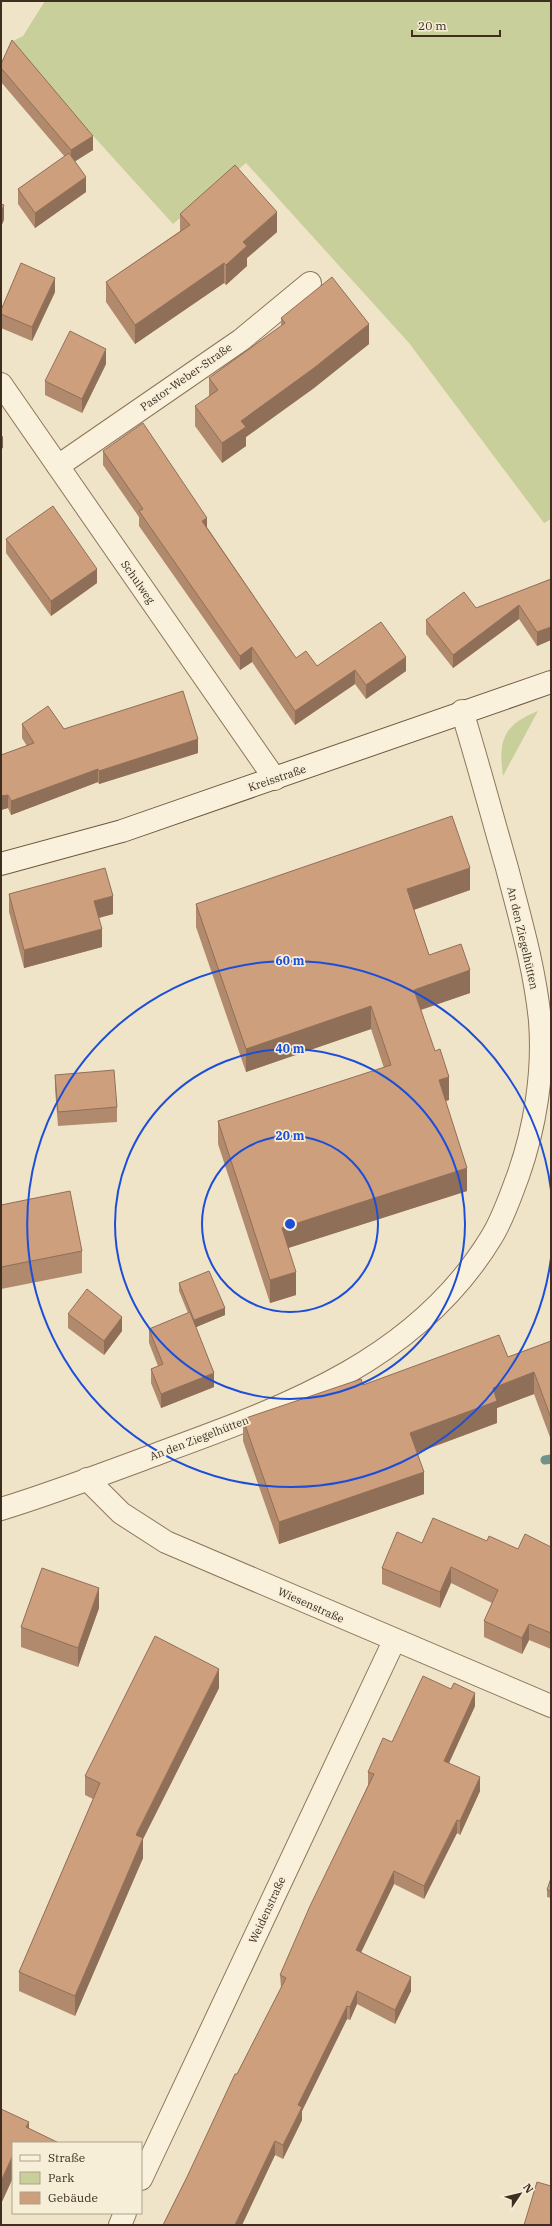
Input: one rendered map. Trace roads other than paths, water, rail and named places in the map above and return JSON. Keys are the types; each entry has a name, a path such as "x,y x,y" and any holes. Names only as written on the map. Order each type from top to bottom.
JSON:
{"street":[{"name":"Pastor-Weber-Straße","path":"58,466 240,340 310,282"},
{"name":"Schulweg","path":"1,384 275,779"},
{"name":"Kreisstraße","path":"1,864 122,831 275,779 462,711 551,682"},
{"name":"An den Ziegelhütten","path":"1,1509 87,1479 291,1402 329,1384 398,1341 426,1317 468,1274 495,1230 507,1207 532,1130 538,1085 540,1022 532,968 517,905 462,711"},
{"name":"Wiesenstraße","path":"87,1479 121,1513 166,1542 394,1641 551,1706"},
{"name":"Weidenstraße","path":"142,2177 394,1641"},
{"path":"120,2225 125,2214"}],"waterway":[{"path":"545,1460 551,1459"}]}
